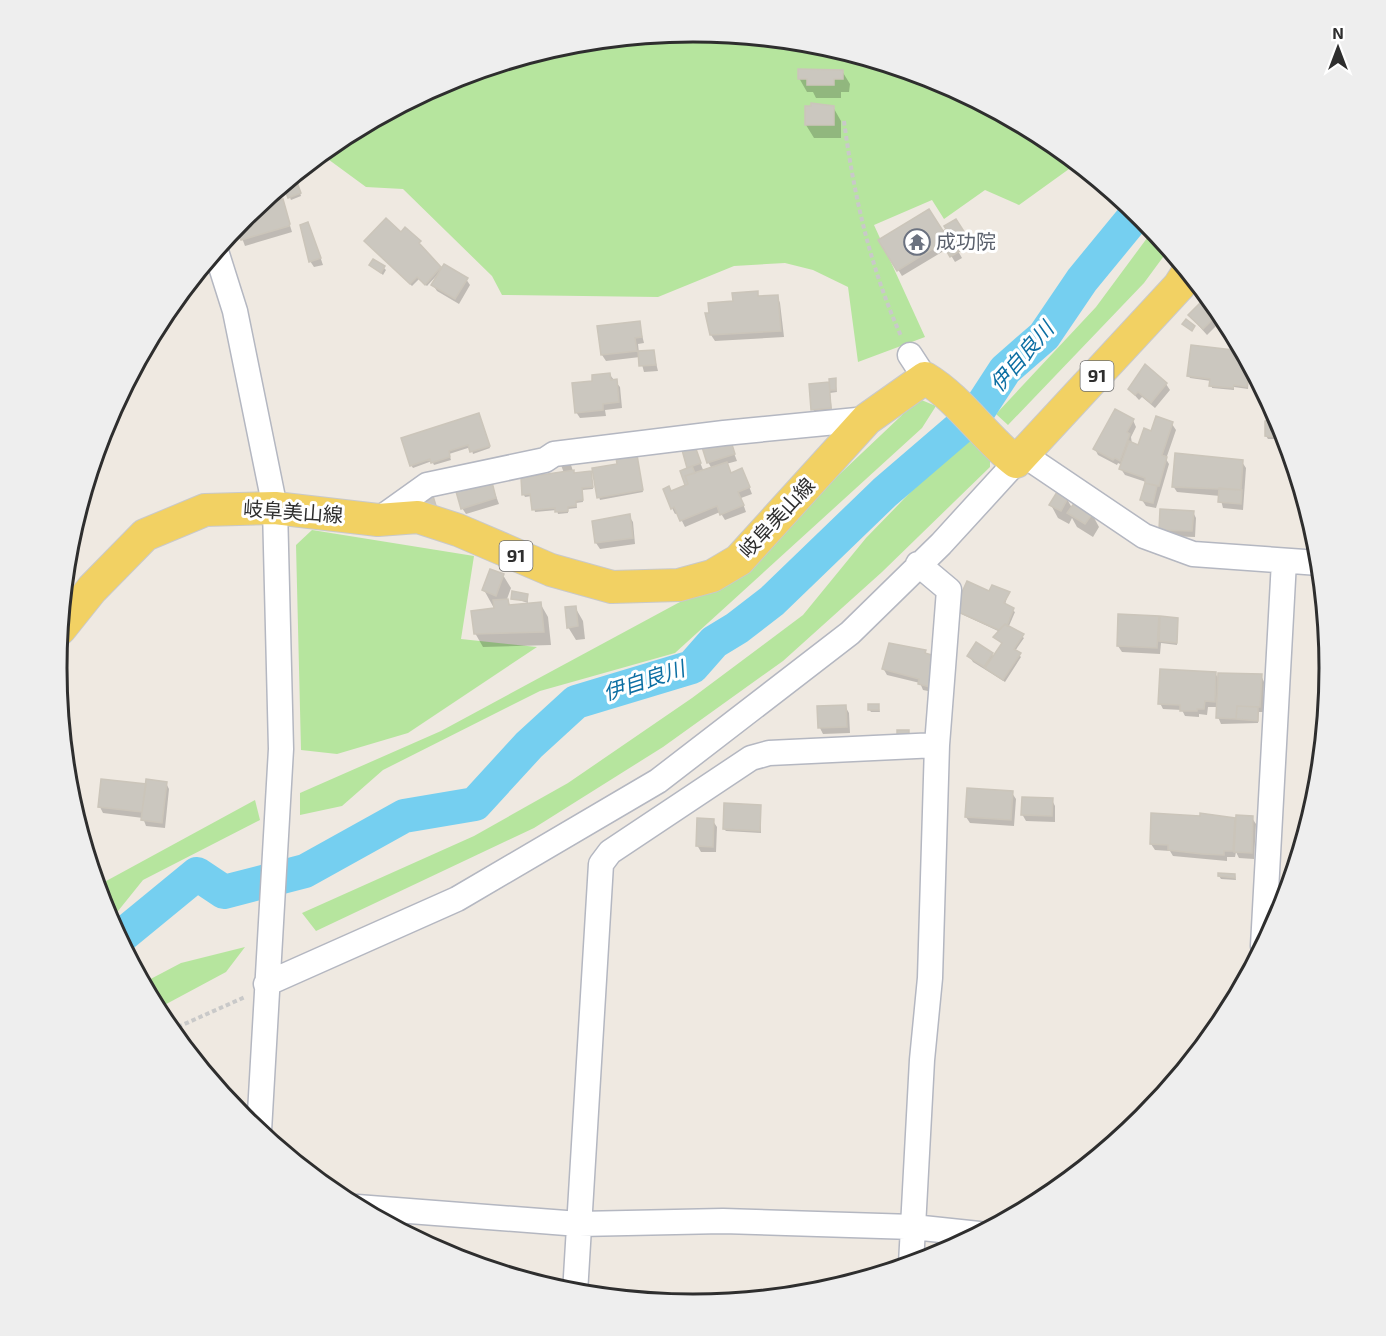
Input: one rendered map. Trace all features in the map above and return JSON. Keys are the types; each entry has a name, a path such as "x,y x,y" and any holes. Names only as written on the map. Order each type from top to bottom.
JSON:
{"main road":[{"name":"91","path":"1014,456 1184,279"},
{"name":"岐阜美山線","path":"69,618 92,589 152,531 206,510 274,508 378,520 418,517 458,530 551,570 612,587 680,585 712,576 739,560 867,419 925,373"},
{"path":"925,373 1014,456"}],"street":[{"path":"219,259 235,311 274,508 281,749 260,1120"},
{"path":"378,520 427,485 545,460 554,454 724,433 867,419"},
{"path":"266,984 457,899 658,781 850,633 941,544 1014,456 1144,536 1193,554 1310,562"},
{"path":"1264,923 1284,561"},
{"path":"912,1254 922,1060 930,978 937,746 949,590 918,564"},
{"path":"576,1283 601,864 610,852 751,758 769,753 937,746"},
{"path":"378,1209 579,1224 723,1221 914,1227 963,1232"}],"path":[{"path":"844,121 853,187 868,249 887,304 925,373"},
{"path":"180,1026 243,999 266,984"}],"green space":[{"path":"652,43 734,43 775,47 855,63 894,75 970,107 1006,126 1069,169 1019,205 985,190 944,219 932,200 874,225 925,337 858,362 848,287 813,270 785,263 734,266 658,297 502,295 492,276 403,189 366,187 328,160 380,126 416,107 492,75 531,63 611,47"},
{"path":"1148,237 1164,255 1144,283 1008,425 996,414 1096,307"},
{"path":"919,399 936,406 922,428 675,653 540,691 383,770 342,806 300,815 300,793 441,731 678,603 731,577"},
{"path":"967,434 990,459 990,467 882,572 783,661 663,747 534,828 316,931 302,913 474,836 568,783 692,698 803,615 866,538"},
{"path":"312,530 474,556 461,639 537,647 408,733 337,754 301,750 296,545"},
{"path":"255,800 260,820 143,880 117,912 105,882"},
{"path":"245,947 226,972 166,1004 150,979 181,963"}],"building":[{"path":"798,69 843,70 843,79 834,79 834,85 807,85 807,79 798,79"},
{"path":"811,103 834,106 834,125 805,125 805,106 811,106"},
{"path":"298,185 301,193 288,198 286,192"},
{"path":"283,199 289,226 241,240 240,236 276,201"},
{"name":"成功院","path":"929,209 943,231 946,229 944,226 956,219 965,233 953,240 960,251 950,257 942,243 897,271 878,240"},
{"path":"386,218 401,232 405,227 421,241 419,243 441,267 425,285 417,277 410,284 364,241"},
{"path":"308,222 321,258 309,262 300,225"},
{"path":"965,233 968,239 957,246 953,240"},
{"path":"373,259 385,266 381,273 369,265"},
{"path":"444,264 468,278 455,299 431,285"},
{"path":"758,291 758,296 778,295 781,331 710,335 705,313 709,313 708,303 733,301 732,293"},
{"path":"1201,302 1213,319 1203,329 1188,315"},
{"path":"1186,319 1195,326 1192,331 1182,324"},
{"path":"640,321 642,337 635,338 637,351 601,355 597,326"},
{"path":"1191,345 1232,350 1248,379 1247,387 1209,386 1210,379 1187,376"},
{"path":"654,350 656,365 639,366 638,351"},
{"path":"1145,364 1167,383 1151,403 1138,392 1135,395 1128,389"},
{"path":"610,373 611,380 617,379 619,402 603,404 603,410 575,413 572,383 592,381 592,375"},
{"path":"836,378 836,390 830,390 829,379"},
{"path":"829,382 831,408 811,410 809,384"},
{"path":"1115,409 1134,419 1127,432 1130,434 1120,461 1115,458 1113,460 1093,449"},
{"path":"479,413 490,446 470,452 468,445 449,451 450,457 431,463 430,459 410,466 401,438"},
{"path":"1156,416 1173,422 1162,455 1167,457 1159,486 1145,483 1145,478 1119,469 1129,441 1138,445 1144,428 1151,431"},
{"path":"1267,420 1274,437 1265,436 1265,421"},
{"path":"730,438 735,454 707,463 702,447"},
{"path":"695,446 701,463 687,468 682,450"},
{"path":"1175,453 1243,460 1241,490 1172,487"},
{"path":"637,455 643,490 597,498 592,468 617,464 616,458"},
{"path":"727,462 731,473 742,468 750,487 738,492 744,505 720,515 717,506 680,521 674,507 671,509 663,489 669,486 671,491 688,484 685,476"},
{"path":"692,466 695,473 685,476 688,484 685,485 680,471"},
{"path":"574,470 574,473 591,471 593,487 582,488 583,500 576,501 576,506 568,507 568,511 555,512 555,508 532,510 530,494 522,495 521,478"},
{"path":"491,478 496,498 461,509 455,488"},
{"path":"1145,483 1157,486 1153,503 1140,500"},
{"path":"1219,488 1242,490 1241,504 1218,502"},
{"path":"1057,492 1068,498 1061,511 1049,505"},
{"path":"433,496 437,509 418,501"},
{"path":"1075,502 1093,513 1085,524 1067,513"},
{"path":"1160,509 1194,511 1192,531 1159,530"},
{"path":"630,514 633,538 595,543 592,521"},
{"path":"490,569 504,574 496,596 482,590"},
{"path":"967,581 989,591 992,585 1010,592 1004,603 1014,608 1007,626 1005,624 999,630 954,610"},
{"path":"512,591 528,594 527,601 511,599"},
{"path":"508,599 509,605 541,602 544,632 474,634 471,611 494,608 493,600"},
{"path":"576,606 578,626 567,628 565,607"},
{"path":"1118,614 1159,616 1157,648 1117,646"},
{"path":"1160,616 1178,618 1177,643 1159,641"},
{"path":"1005,624 1024,634 1014,649 1021,653 1003,680 985,668 1002,643 993,637"},
{"path":"976,642 993,653 984,667 967,656"},
{"path":"889,643 926,650 925,653 932,655 930,687 918,684 919,679 882,669"},
{"path":"1160,669 1216,672 1215,702 1205,701 1204,709 1197,709 1197,711 1180,711 1180,705 1158,704"},
{"path":"1218,673 1262,674 1260,707 1237,706 1236,719 1216,718"},
{"path":"868,704 879,704 879,710 868,710"},
{"path":"846,705 847,727 818,728 817,706"},
{"path":"1237,706 1258,707 1258,721 1236,719"},
{"path":"897,730 909,730 909,739 897,739"},
{"path":"101,779 146,784 142,812 98,807"},
{"path":"146,779 167,782 162,823 141,820"},
{"path":"967,788 1013,791 1011,820 965,817"},
{"path":"1022,797 1053,798 1052,816 1021,815"},
{"path":"724,803 761,805 760,831 723,829"},
{"path":"1151,813 1200,816 1200,813 1235,818 1233,851 1224,851 1224,855 1202,854 1168,850 1168,845 1150,844"},
{"path":"1236,815 1253,816 1252,853 1234,852"},
{"path":"697,818 714,819 713,847 696,846"},
{"path":"1218,873 1235,874 1235,878 1218,876"}],"waterway":[{"name":"伊自良川","path":"126,932 197,874 224,892 305,871 404,816 475,804 529,745 576,702 692,667 714,642 737,628 772,601 885,492 977,413 1005,370 1044,336 1082,280 1131,220"}],"place":[{"name":"成功院","path":"917,242"}]}
